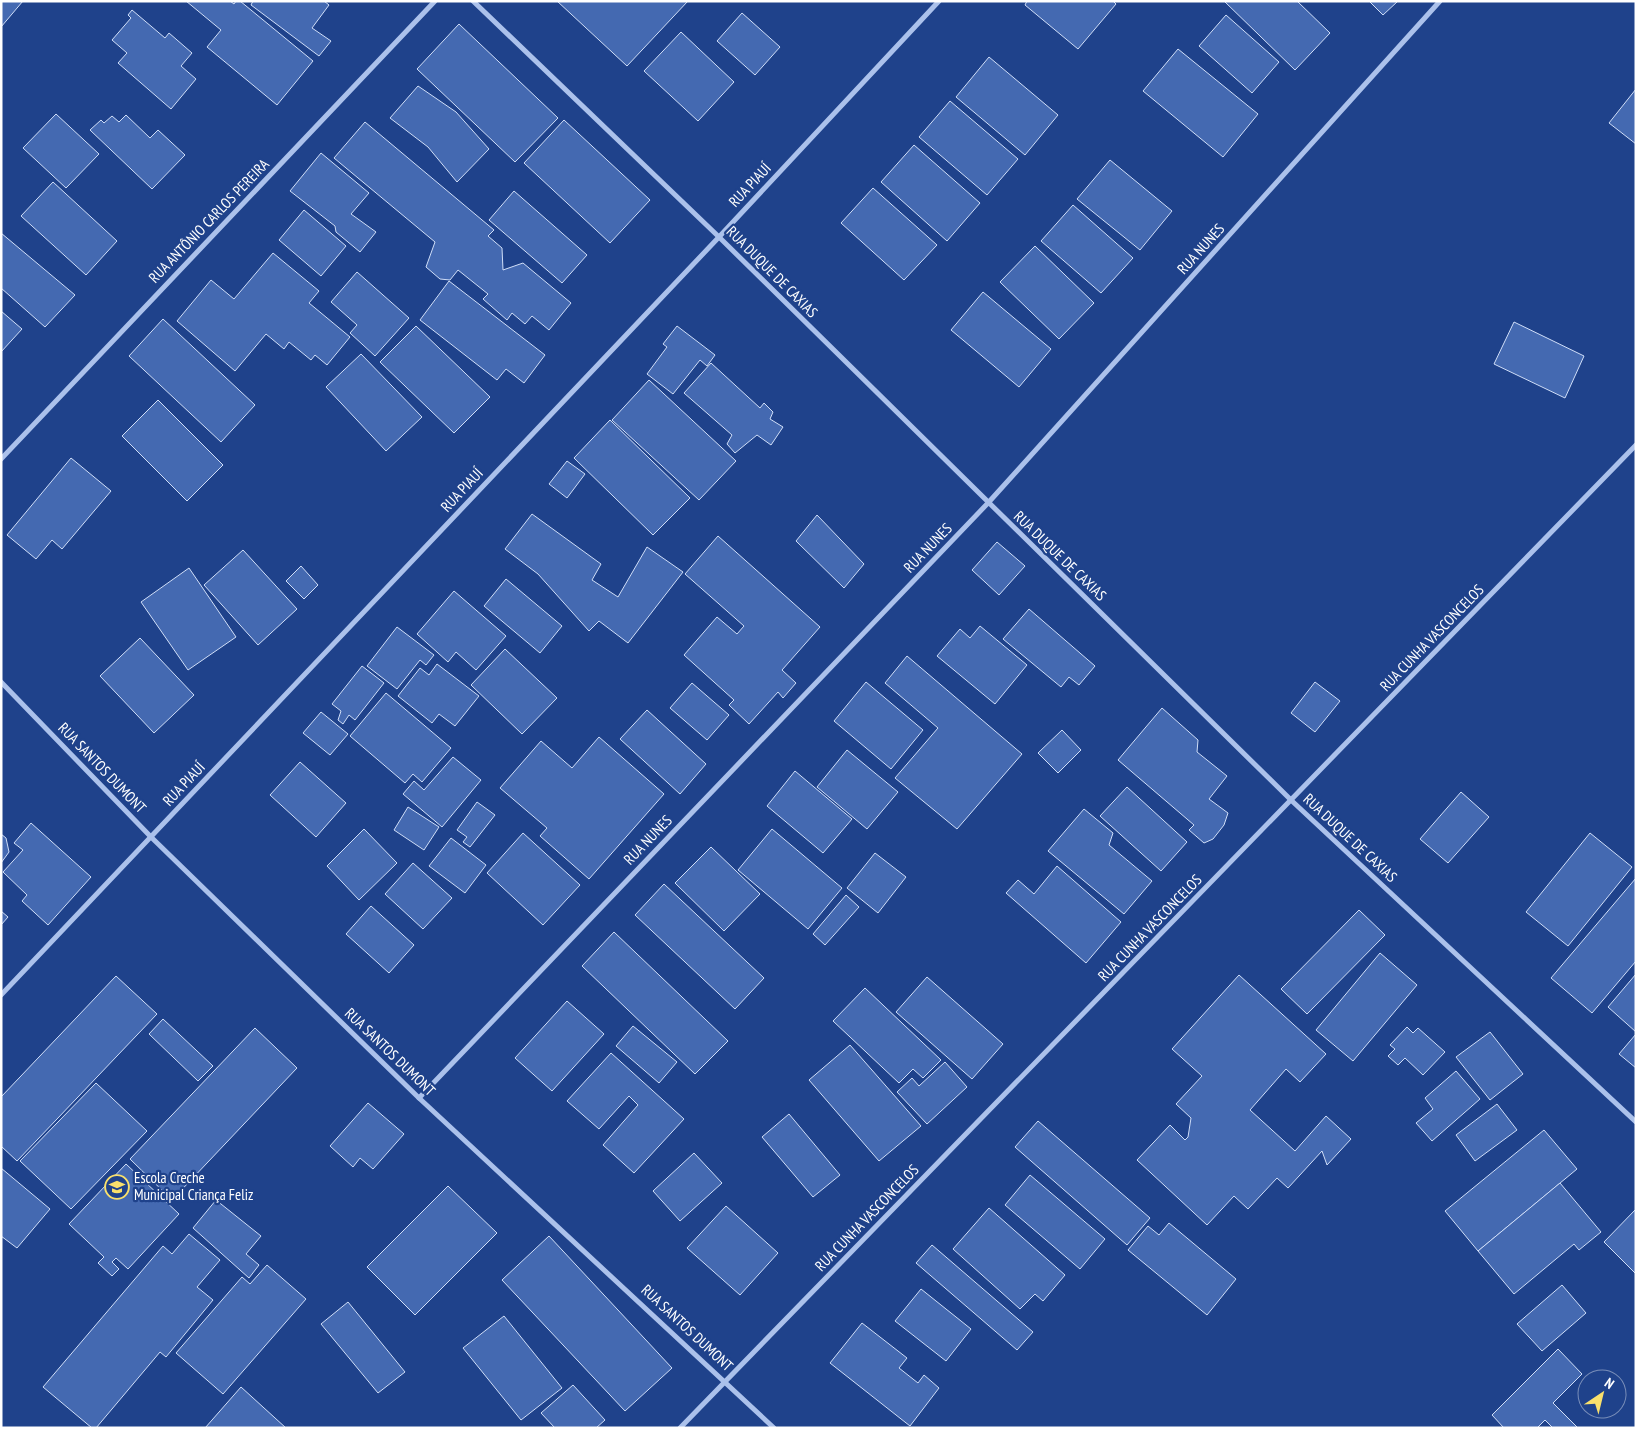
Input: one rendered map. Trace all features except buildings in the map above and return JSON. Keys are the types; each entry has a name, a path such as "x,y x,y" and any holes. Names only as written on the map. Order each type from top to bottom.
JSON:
{"street":[{"name":"RUA ANTÔNIO CARLOS PEREIRA","path":"1,458 435,1"},
{"name":"RUA DUQUE DE CAXIAS","path":"473,1 719,237 1292,801 1636,1122"},
{"name":"RUA PIAUÍ","path":"1,995 719,237 939,1"},
{"name":"RUA NUNES","path":"419,1098 988,503 1440,1"},
{"name":"RUA CUNHA VASCONCELOS","path":"680,1428 1292,801 1636,445"},
{"name":"RUA SANTOS DUMONT","path":"1,682 151,837 419,1098 725,1380 774,1428"}],"place":[{"name":"Escola Creche Municipal Criança Feliz","path":"117,1187"}]}
